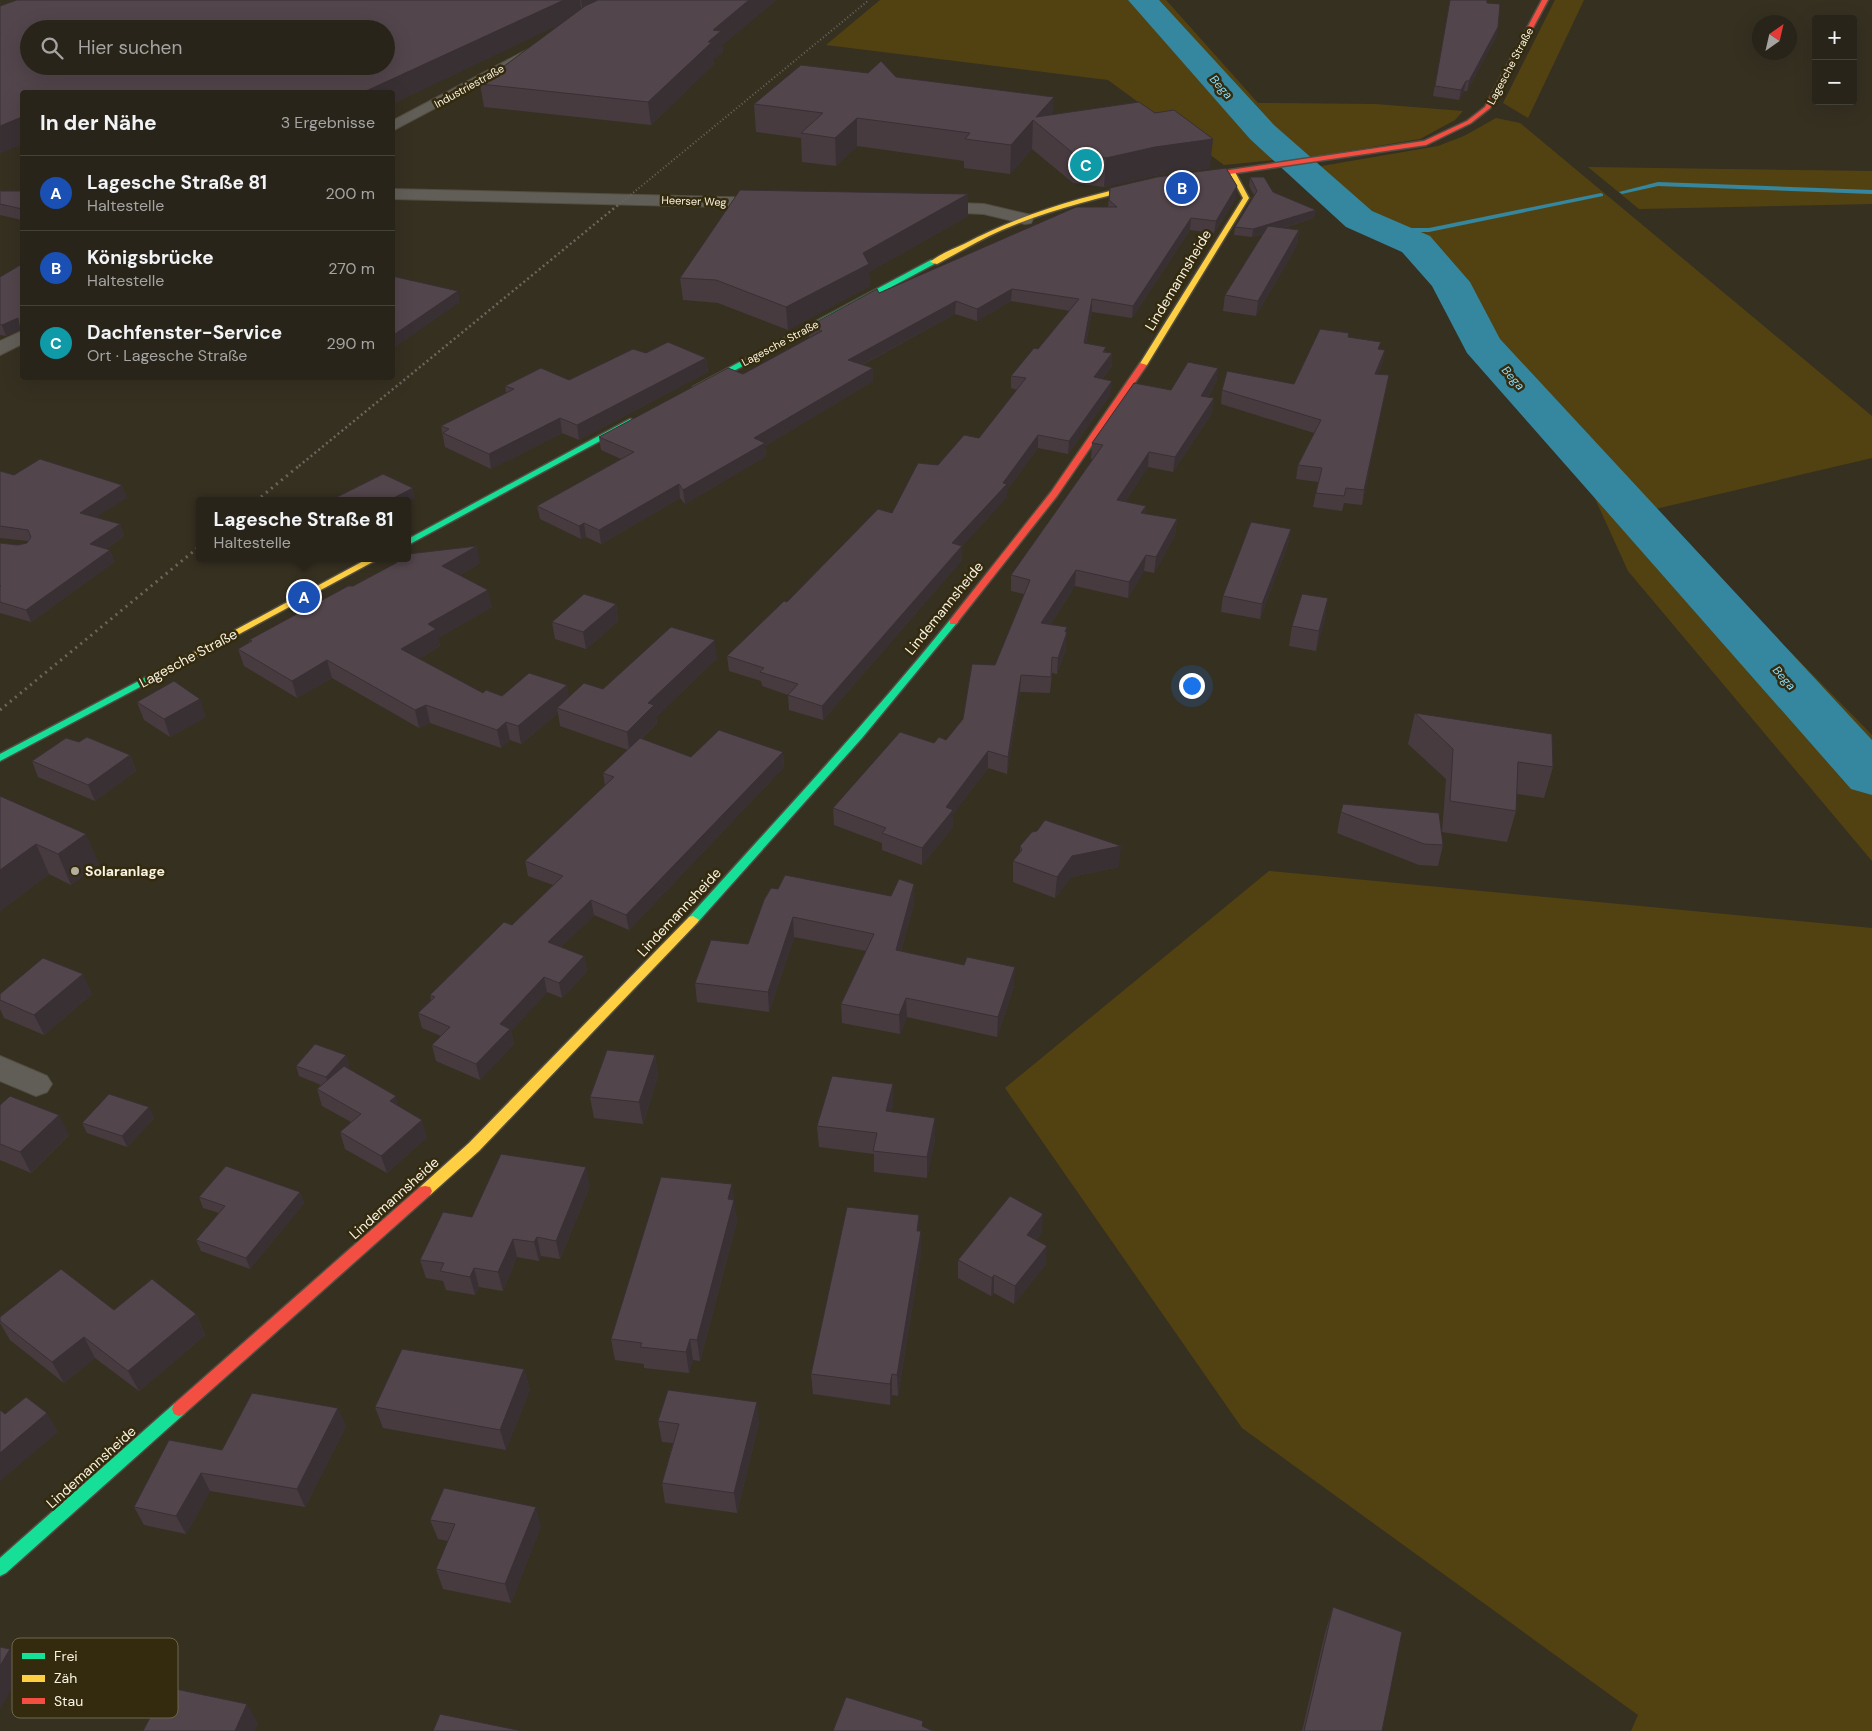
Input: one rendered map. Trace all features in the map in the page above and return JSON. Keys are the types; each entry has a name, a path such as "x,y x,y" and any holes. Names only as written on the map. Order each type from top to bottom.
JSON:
{"street":[{"name":"Lagesche Straße","path":"1232,172 1321,160 1426,142 1469,122 1488,108 1546,0"},
{"name":"Industriestraße","path":"395,126 544,45"},
{"path":"1202,176 1232,172"},
{"name":"Lindemannsheide","path":"0,1568 474,1147 683,931 829,768 927,655 1054,494 1151,354 1246,198 1232,172"},
{"name":"Lagesche Straße","path":"687,392 971,242 1024,219 1111,192 1153,184"},
{"name":"Heerser Weg","path":"395,194 789,204"},
{"path":"916,207 984,209 1024,219"},
{"path":"0,349 20,338"},
{"path":"411,540 643,416"},
{"name":"Lagesche Straße","path":"0,758 368,562"},
{"path":"0,1068 36,1084"}],"shaded area":[{"path":"880,0 1166,0 1258,103 1375,104 1463,111 1455,120 1420,139 1317,156 1224,165 1108,80 826,45"},
{"path":"1555,0 1584,0 1528,118 1503,103"},
{"path":"1496,118 1520,123 1872,416 1872,458 1651,510 1872,735 1872,861 1628,571 1583,472 1649,508 1490,342 1459,280 1424,241 1366,216 1310,168 1438,146 1464,136"},
{"path":"1588,167 1872,171 1872,204 1639,209"},
{"path":"1269,871 1872,928 1872,1731 1631,1731 1638,1715 1242,1428 1005,1088"}],"building":[{"path":"17,0 564,0 368,90 20,90 20,118 0,126 0,6"},
{"path":"598,0 749,0 713,30 721,31 708,42 712,42 648,102 480,84 585,6"},
{"path":"1450,0 1487,0 1487,3 1500,4 1498,27 1469,81 1466,81 1461,90 1435,86"},
{"path":"881,61 896,77 1054,97 1036,117 1139,102 1155,113 1174,110 1213,139 1155,147 1106,158 1074,154 1033,120 1011,145 965,139 970,133 857,118 835,138 801,133 823,113 754,104 801,65 868,73"},
{"path":"1226,168 1237,186 1216,221 1191,218 1133,306 1092,299 1084,343 1106,347 1103,352 1112,353 1094,377 1112,381 1069,441 1038,435 1003,483 1007,484 952,543 962,546 822,706 788,695 798,684 760,672 764,668 727,656 784,601 787,602 878,509 892,513 918,463 938,465 964,435 979,438 1026,378 1011,376 1034,348 1038,349 1079,299 1012,289 977,309 956,301 848,360 873,368 754,438 765,443 683,490 679,484 599,530 584,523 579,526 537,506 634,452 599,437 728,368 743,374 822,331 809,326 877,289 879,293 1076,207 1117,207 1109,200 1110,188 1157,177"},
{"path":"1250,177 1264,177 1273,192 1316,210 1253,229 1235,227 1257,191"},
{"path":"740,190 968,194 863,253 869,264 786,307 716,280 680,278"},
{"path":"0,191 20,191 20,209 0,204"},
{"path":"1268,226 1299,230 1258,301 1225,295"},
{"path":"20,265 20,330 18,318 0,325 0,277"},
{"path":"395,277 458,291 395,334"},
{"path":"1320,329 1349,333 1348,337 1381,342 1378,349 1385,350 1375,374 1389,375 1364,490 1346,488 1344,496 1316,493 1322,468 1298,465 1321,420 1222,390 1227,371 1294,384"},
{"path":"668,342 706,358 577,425 560,418 489,454 443,433 449,429 441,426 514,389 505,386 541,368 569,380 633,349 646,353"},
{"path":"1188,362 1218,368 1201,396 1214,398 1175,457 1149,452 1117,500 1146,506 1141,513 1177,519 1156,557 1146,555 1129,582 1076,570 1041,623 1067,627 1058,658 1052,657 1051,677 1021,675 1008,757 988,751 946,807 953,810 922,848 882,833 886,828 833,808 900,732 934,743 939,737 946,740 963,719 972,664 995,665 1030,580 1011,575 1103,445 1092,443 1134,383 1171,390"},
{"path":"40,459 122,485 80,513 120,524 90,544 110,550 26,610 0,602 0,543 18,545 27,543 31,537 28,530 0,526 0,471 14,475"},
{"path":"383,474 413,488 396,497 337,497"},
{"path":"1251,522 1291,529 1262,604 1223,596"},
{"path":"477,546 442,566 488,590 428,624 436,629 401,649 483,693 486,690 502,696 529,673 567,685 518,726 506,722 497,730 426,705 415,710 327,660 292,681 238,649 252,641 249,640 348,586 353,586 397,562 411,562 411,554"},
{"path":"584,594 616,604 583,632 552,622"},
{"path":"1302,594 1328,598 1319,631 1292,626"},
{"path":"671,627 715,640 648,703 654,705 627,732 557,708 584,683 603,689"},
{"path":"174,681 200,699 164,719 137,702"},
{"path":"1415,713 1552,734 1553,767 1518,762 1516,811 1450,801 1453,749"},
{"path":"719,730 783,752 626,915 591,900 548,942 584,956 559,983 544,977 500,1024 510,1029 476,1064 432,1045 450,1027 418,1013 435,997 430,995 504,922 512,925 563,876 525,861 614,777 603,773 640,738 691,757"},
{"path":"87,737 130,755 88,785 32,761 66,738 79,742"},
{"path":"0,796 86,834 58,854 36,844 0,870"},
{"path":"1343,804 1439,813 1443,845 1424,844 1341,812"},
{"path":"1045,820 1121,846 1072,856 1057,877 1013,861 1022,850 1020,846 1032,832 1037,831"},
{"path":"785,875 891,896 899,879 914,884 896,950 964,965 967,957 1015,967 998,1017 906,998 899,1015 841,1004 874,934 793,917 768,992 695,983 711,940 748,944 764,900 771,888 778,889"},
{"path":"43,958 83,974 34,1015 0,1000 0,994"},
{"path":"315,1044 346,1055 326,1077 296,1066"},
{"path":"607,1050 655,1055 639,1102 590,1097"},
{"path":"344,1066 396,1096 390,1101 422,1120 381,1156 340,1132 361,1114 317,1089"},
{"path":"832,1076 893,1084 886,1111 935,1118 927,1157 873,1151 877,1133 817,1126"},
{"path":"109,1094 149,1107 122,1136 82,1123"},
{"path":"10,1096 59,1115 20,1152 0,1144 0,1105"},
{"path":"501,1154 586,1167 556,1241 537,1237 534,1242 513,1239 498,1272 474,1268 470,1277 440,1271 444,1263 420,1260 443,1212 472,1217"},
{"path":"226,1166 300,1192 246,1258 196,1240 225,1206 199,1197"},
{"path":"661,1177 732,1184 728,1199 734,1200 697,1340 690,1339 686,1352 640,1347 642,1343 611,1339"},
{"path":"1010,1196 1043,1214 1027,1235 1047,1246 1015,1286 994,1275 992,1278 958,1260"},
{"path":"847,1207 919,1215 917,1231 921,1231 897,1375 892,1374 890,1384 811,1374"},
{"path":"61,1269 114,1310 152,1279 196,1314 128,1371 84,1337 52,1362 0,1321 0,1317"},
{"path":"402,1349 524,1369 500,1430 375,1407"},
{"path":"668,1390 757,1402 734,1493 662,1483 679,1424 658,1421"},
{"path":"252,1393 338,1408 297,1489 201,1473 176,1516 134,1507 169,1440 222,1450"},
{"path":"26,1397 47,1413 0,1453 0,1410 5,1414"},
{"path":"444,1488 536,1507 505,1584 436,1569 455,1524 430,1520"},
{"path":"1333,1607 1402,1632 1382,1731 1304,1731"},
{"path":"0,1647 10,1649 0,1666"},
{"path":"178,1690 247,1704 235,1731 143,1731 150,1718 178,1718"},
{"path":"846,1697 923,1721 922,1726 933,1731 833,1731"},
{"path":"440,1714 522,1731 433,1731"}],"waterway":[{"name":"Bega","path":"1143,0 1262,132 1359,219 1416,244 1450,282 1482,344 1872,776"},
{"path":"1622,192 1658,184 1872,192"},
{"path":"1383,230 1429,230 1601,195"}],"railway":[{"path":"617,206 869,0"},
{"path":"299,466 618,205"},
{"path":"261,497 300,465"},
{"path":"0,710 196,549"}],"traffic: fast":[{"path":"697,387 934,262"},
{"path":"411,540 633,421"},
{"path":"693,920 858,736 953,622"},
{"path":"0,758 190,657"},
{"path":"0,1568 179,1409"}],"traffic: slow":[{"path":"1143,365 1246,198 1232,172"},
{"path":"934,262 999,229 1035,215 1090,198 1146,185"},
{"path":"190,657 368,562"},
{"path":"425,1191 474,1147 693,920"}],"traffic: jam":[{"path":"1216,174 1426,143 1469,122 1487,108 1545,0"},
{"path":"953,622 1054,494 1143,365"},
{"path":"179,1409 425,1191"}],"place":[{"name":"Dachfenster-Service","path":"1086,165"},
{"name":"Königsbrücke","path":"1182,188"},
{"name":"Lagesche Straße 81","path":"304,597"},
{"name":"Solaranlage","path":"75,871"}]}
